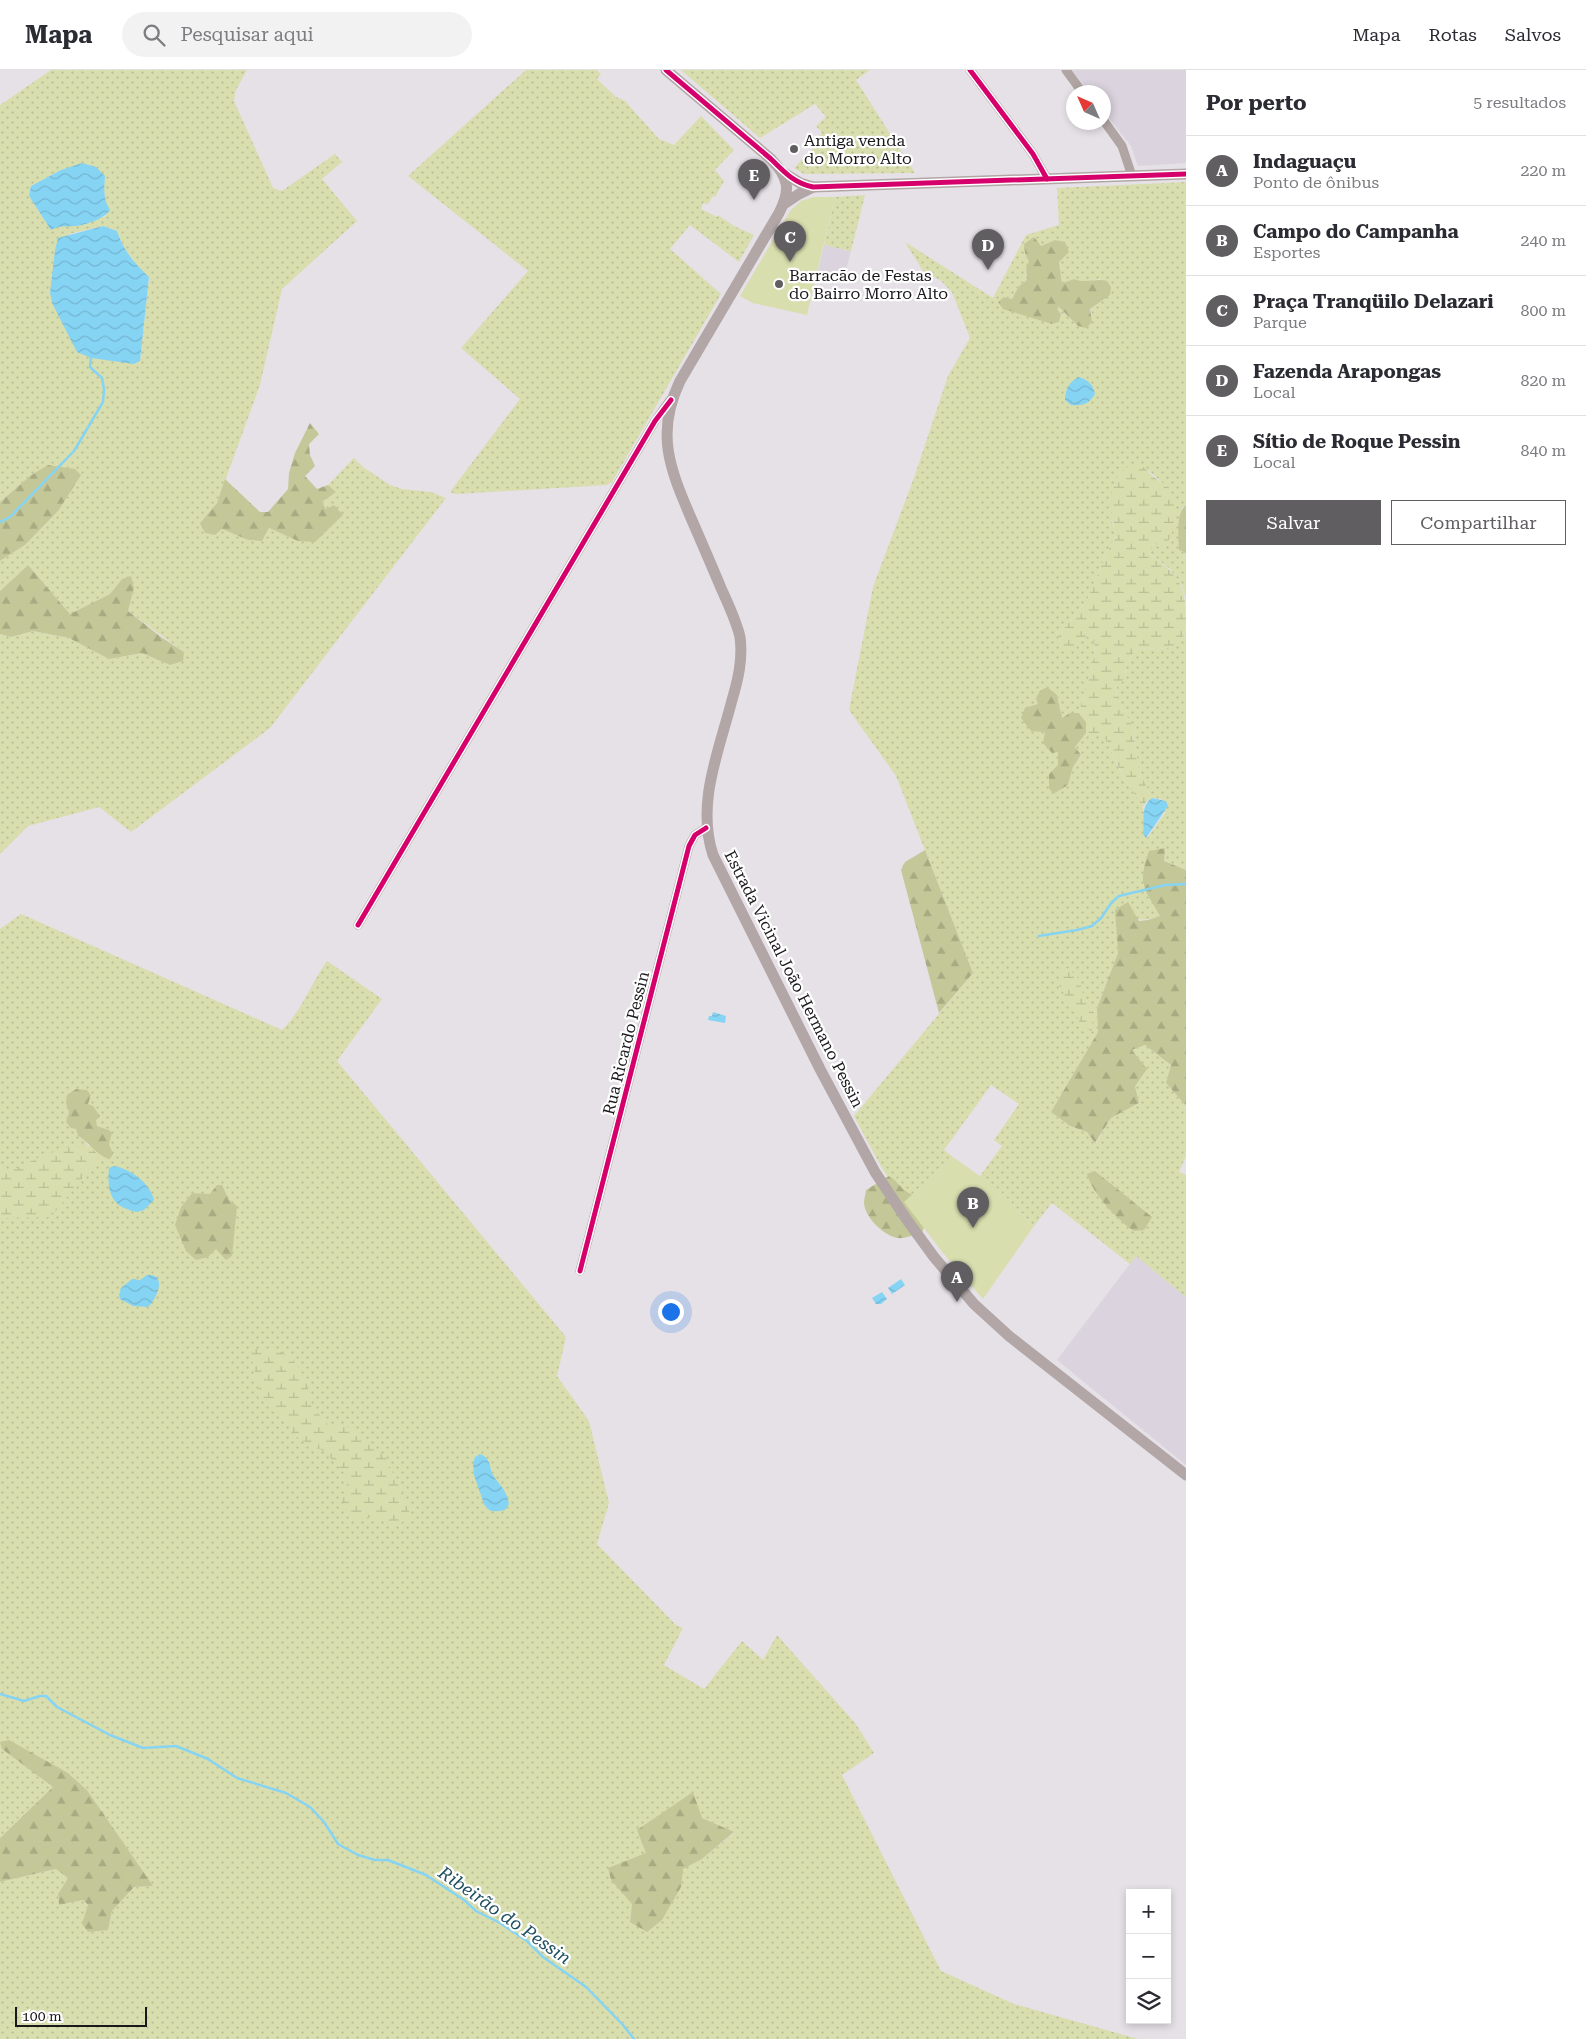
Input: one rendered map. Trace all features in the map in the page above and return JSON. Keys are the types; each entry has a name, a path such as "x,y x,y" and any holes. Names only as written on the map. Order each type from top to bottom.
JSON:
{"main road":[{"path":"666,70 771,159 781,171 800,183 813,187 1186,174"},
{"name":"Estrada Vicinal João Hermano Pessin","path":"781,171 787,186 784,204 670,400 666,433 671,466 678,487 732,612 740,639 740,670 706,806 708,840 715,861 820,1069 875,1172 921,1240 958,1286 992,1322 1186,1475"},
{"path":"784,204 813,187"}],"street":[{"path":"970,70 1033,154 1047,179"},
{"path":"1066,70 1077,85"},
{"path":"1110,130 1122,146 1132,176"},
{"path":"358,924 655,421 670,400"},
{"name":"Rua Ricardo Pessin","path":"580,1271 689,846 695,835 706,828"}],"shaded area":[{"path":"1072,70 1186,70 1186,163 1138,166 1131,146 1111,121 1111,85 1084,85"},
{"path":"824,245 851,251 845,274 818,271"},
{"path":"1136,1256 1186,1297 1186,1465 1057,1360"}],"green space":[{"path":"51,70 247,70 236,90 234,101 273,188 282,191 335,154 342,162 322,179 357,221 282,289 260,385 217,503 200,523 205,533 215,535 222,529 248,540 262,541 269,528 298,541 326,509 322,502 336,492 328,485 354,458 363,467 390,485 402,489 431,492 446,498 270,728 131,832 99,807 28,826 0,854 0,634 11,637 33,631 69,638 109,659 142,653 170,665 184,652 128,611 134,588 122,579 110,594 70,614 28,565 0,591 0,561 25,545 59,510 81,475 30,476 0,502 0,105","holes":["61,170 105,176 103,192 106,216 77,226 58,226 51,230 29,196 31,186","103,226 117,231 130,256 149,278 140,361 134,364 54,265 55,250 69,234"]},
{"path":"526,70 597,70 601,74 597,79 616,97 625,101 659,139 674,145 701,116 734,150 715,170 724,181 715,197 713,196 708,204 703,203 701,209 717,217 718,215 734,226 754,235 739,262 690,225 670,249 721,294 612,482 607,485 456,494 450,492 520,399 461,348 528,271 408,176"},
{"path":"681,70 870,70 856,80 915,173 804,174 794,168 816,145 814,141 822,133 816,126 826,117 815,104 760,138"},
{"path":"1186,182 1186,505 1182,508 1179,550 1186,553 1186,600 1182,586 1170,569 1150,553 1166,486 1147,469 1112,522 1116,536 1107,552 1087,600 1058,636 1080,640 1087,636 1094,641 1095,654 1079,713 1070,713 1062,719 1057,695 1038,704 1045,732 1058,752 1058,765 1068,785 1073,767 1081,756 1075,747 1086,733 1104,735 1121,773 1141,803 1145,815 1143,834 1147,838 1165,813 1161,799 1152,798 1141,775 1135,748 1134,729 1116,697 1117,687 1125,678 1126,665 1132,654 1139,648 1160,649 1175,646 1186,633 1186,870 1164,861 1165,849 1143,885 1161,916 1143,920 1116,910 1118,953 1097,1008 1098,1032 1051,1112 1070,1126 1087,1132 1096,1143 1111,1118 1139,1103 1135,1086 1132,1050 1145,1045 1171,1065 1166,1083 1186,1106 1186,1156 1179,1172 1186,1175 1186,1297 1136,1256 1130,1264 1052,1203 1034,1226 998,1189 980,1176 1002,1146 994,1140 1019,1104 991,1085 944,1150 953,1157 904,1202 882,1168 854,1116 973,973 896,776 849,710 873,587 915,475 948,376 970,338 952,292 940,280 923,271 905,242 993,298 1026,235 1059,225 1057,188","holes":["1055,240 1065,242 1059,262 1062,283 1074,279 1083,283 1100,279 1110,295 1090,309 1092,314 1078,326 1058,306 1057,309 1061,314 1059,322 1052,324 1004,297 1012,299 1019,286 1027,280 1026,265 1029,262 1025,253"]},
{"path":"865,195 851,251 824,245 835,197"},
{"path":"814,197 835,197 807,315 753,303 740,296 790,211 801,201"},
{"path":"1034,237 1041,246 1055,240 1065,242 1069,252 1059,262 1062,283 1074,279 1083,281 1103,280 1107,281 1111,287 1110,295 1090,309 1092,322 1086,328 1078,326 1058,306 1057,309 1061,314 1059,322 1052,324 1003,309 998,302 1004,297 1012,299 1019,286 1027,280 1026,265 1029,262 1024,244"},
{"path":"310,423 319,434 309,444 310,455 315,466 305,476 317,489 328,485 336,492 322,502 326,509 334,505 343,515 315,542 298,541 269,528 262,541 248,540 222,529 215,535 205,533 200,523 217,503 225,479 260,512 268,512 288,489 289,473 295,453"},
{"path":"1138,464 1166,486 1172,493 1175,501 1176,517 1168,542 1164,549 1154,543 1150,553 1171,571 1182,587 1186,618 1186,633 1175,646 1160,649 1139,648 1132,654 1126,665 1125,678 1117,687 1116,697 1134,729 1135,748 1141,775 1152,798 1143,807 1124,778 1104,736 1086,733 1086,722 1079,713 1095,654 1094,641 1087,636 1080,640 1076,648 1068,650 1062,647 1058,636 1087,600 1107,552 1116,537 1111,502 1114,484 1124,469"},
{"path":"48,465 75,469 81,475 59,510 25,545 0,561 0,502 30,476"},
{"path":"1186,505 1186,553 1179,550 1178,532 1180,514"},
{"path":"28,565 70,614 110,594 122,579 131,576 134,588 128,611 184,652 183,661 170,665 142,653 109,659 69,638 33,631 11,637 0,634 0,591"},
{"path":"1047,687 1057,695 1062,718 1070,713 1079,713 1086,722 1086,733 1075,747 1081,755 1073,767 1068,785 1053,794 1049,788 1049,774 1058,765 1058,752 1052,753 1043,743 1045,732 1031,731 1021,718 1025,708 1038,704 1036,698 1040,691"},
{"path":"1165,848 1164,861 1186,870 1186,1106 1166,1083 1171,1065 1145,1045 1132,1050 1147,1069 1135,1086 1139,1103 1111,1118 1095,1143 1087,1132 1070,1126 1051,1112 1098,1032 1097,1008 1118,953 1115,910 1128,902 1139,921 1160,916 1146,892 1143,872 1149,851"},
{"path":"925,850 973,973 939,1013 901,870 905,862"},
{"path":"21,914 282,1030 301,1006 327,961 382,999 337,1061 566,1337 557,1376 589,1421 609,1503 597,1544 676,1625 683,1628 664,1665 704,1689 742,1641 763,1660 777,1635 856,1724 874,1753 842,1775 941,1971 1014,2004 1138,2039 0,2039 0,1882 56,1869 68,1878 58,1894 59,1905 83,1900 108,1930 112,1911 134,1887 152,1886 87,1790 68,1773 2,1749 54,1787 0,1838 0,929","holes":["82,1090 87,1091 88,1104 97,1126 109,1130 109,1144 88,1146 85,1140 78,1136 76,1129 66,1122 69,1112","192,1193 210,1195 181,1207","702,1818 734,1833 702,1859 682,1869 630,1922 632,1904 646,1853"]},
{"path":"1067,968 1077,976 1086,1003 1093,1015 1092,1031 1080,1023 1076,1014 1066,1003 1065,995 1060,988 1058,980 1062,971"},
{"path":"76,1089 87,1090 91,1095 88,1104 93,1106 100,1116 96,1120 97,1126 112,1133 109,1144 113,1154 110,1159 97,1152 78,1136 76,1129 71,1128 66,1122 69,1112 66,1103 67,1095"},
{"path":"88,1146 100,1156 51,1217 0,1218 0,1170 16,1169 35,1159 67,1147"},
{"path":"953,1157 998,1189 1034,1226 983,1299 943,1253 904,1202"},
{"path":"1095,1171 1152,1217 1144,1230 1134,1231 1106,1206 1094,1190 1087,1174"},
{"path":"889,1176 908,1193 918,1196 924,1227 922,1233 898,1238 881,1230 867,1214 864,1202 866,1190"},
{"path":"217,1185 222,1185 229,1200 237,1206 232,1256 226,1260 216,1249 208,1257 196,1260 186,1251 175,1225 181,1207 192,1193 210,1194"},
{"path":"253,1349 275,1349 291,1357 307,1380 309,1399 322,1419 330,1426 346,1426 360,1435 386,1458 409,1508 409,1518 397,1525 372,1517 356,1519 349,1515 342,1501 347,1484 345,1474 325,1452 298,1438 277,1410 260,1395 251,1355"},
{"path":"9,1740 68,1773 87,1790 153,1886 134,1887 112,1911 108,1930 88,1932 82,1924 88,1905 83,1900 59,1905 58,1894 68,1878 56,1869 0,1882 0,1838 53,1787 2,1749 0,1742"},
{"path":"693,1792 702,1818 734,1832 702,1859 683,1869 681,1887 662,1920 647,1932 630,1922 632,1904 611,1880 608,1868 646,1853 637,1830"}],"water":[{"path":"82,163 96,167 105,176 105,198 110,210 104,216 89,223 51,230 29,196 31,186 61,170"},
{"path":"103,226 117,231 130,256 149,277 140,361 134,364 91,358 77,352 53,305 50,293 58,238"},
{"path":"1079,377 1090,383 1095,394 1085,404 1071,405 1065,400 1066,392 1071,383"},
{"path":"1152,798 1166,801 1168,806 1146,838 1143,834 1144,809"},
{"path":"713,1012 726,1016 725,1023 708,1020"},
{"path":"114,1166 127,1170 144,1182 154,1200 144,1210 137,1212 128,1210 112,1197 109,1184 109,1168"},
{"path":"147,1275 153,1275 159,1282 155,1298 148,1307 133,1306 120,1299 121,1288 132,1279 140,1280"},
{"path":"901,1279 905,1285 892,1294 888,1288"},
{"path":"882,1292 887,1299 881,1304 876,1304 872,1298"},
{"path":"480,1454 487,1459 494,1477 506,1494 509,1504 505,1510 493,1511 484,1504 474,1475 473,1463 475,1457"}],"waterway":[{"path":"0,522 10,517 74,451 103,402 104,389 102,378 90,367 91,358"},
{"path":"1039,936 1092,926 1119,896 1165,885 1186,884"},
{"name":"Ribeirão do Pessin","path":"0,1694 24,1701 46,1696 57,1707 110,1735 143,1748 176,1746 208,1759 237,1778 286,1793 310,1807 324,1822 338,1844 358,1855 375,1860 388,1860 426,1875 464,1900 476,1911 500,1923 527,1941 543,1957 586,1987 634,2039"}],"cycle path":[{"path":"666,70 790,176 800,183 813,187 1186,174"},
{"path":"970,70 1033,154 1047,179"},
{"path":"358,925 655,421 671,400"},
{"path":"580,1271 689,846 695,835 706,828"}],"place":[{"name":"Antiga venda do Morro Alto","path":"794,149"},
{"name":"Sítio de Roque Pessin","path":"754,200"},
{"name":"Praça Tranqüilo Delazari","path":"790,262"},
{"name":"Fazenda Arapongas","path":"988,270"},
{"name":"Barracão de Festas do Bairro Morro Alto","path":"779,284"},
{"name":"Campo do Campanha","path":"973,1228"},
{"name":"Indaguaçu","path":"957,1302"}]}
